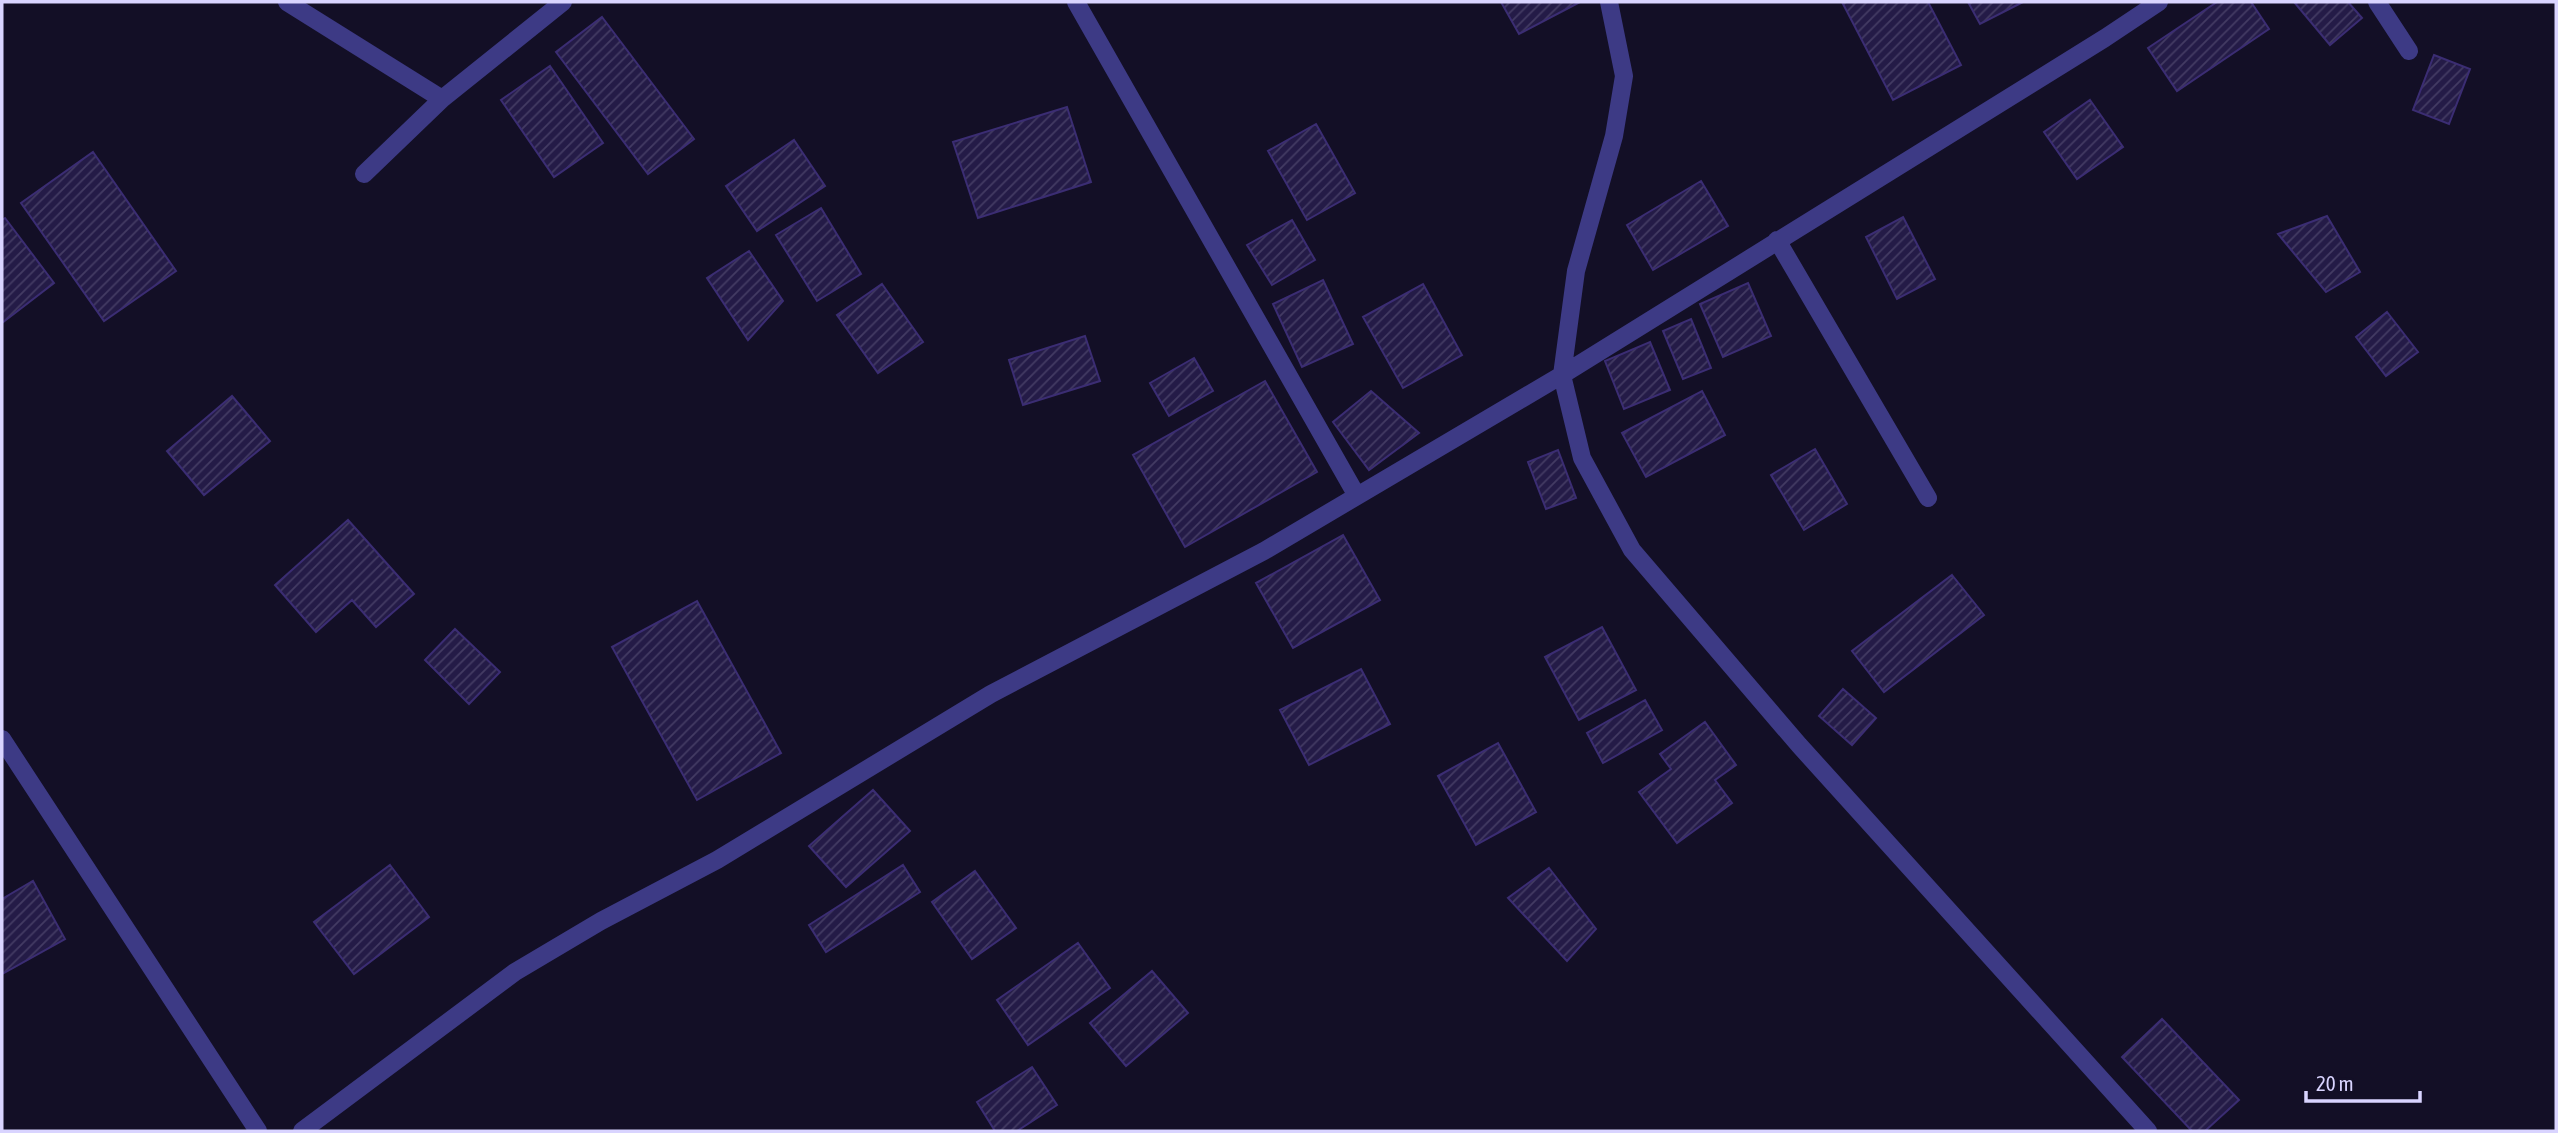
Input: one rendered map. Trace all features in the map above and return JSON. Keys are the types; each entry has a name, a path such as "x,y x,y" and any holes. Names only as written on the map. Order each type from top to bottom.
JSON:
{"street":[{"path":"287,2 442,99"},
{"path":"364,174 442,99 563,2"},
{"path":"1076,2 1357,496"},
{"path":"1609,2 1624,76 1614,136 1576,271 1562,374 1582,458 1632,551 1799,745 2148,1131"},
{"path":"2377,2 2409,51"},
{"path":"302,1131 450,1019 547,953 601,921 717,860 990,694 1264,551 1562,374 2105,38 2156,3"},
{"path":"1777,240 1928,498"},
{"path":"2,739 258,1131"}],"building":[{"path":"1501,2 1580,2 1519,34"},
{"path":"1842,2 1928,2 1961,65 1893,100"},
{"path":"1968,2 2023,2 1980,24"},
{"path":"2217,2 2251,2 2269,29 2177,91 2148,48"},
{"path":"2294,2 2348,2 2362,18 2330,45"},
{"path":"602,17 694,139 648,174 556,52"},
{"path":"2434,55 2470,69 2449,124 2413,110"},
{"path":"550,66 603,143 554,177 501,100"},
{"path":"2090,100 2123,147 2077,179 2044,132"},
{"path":"1067,107 1091,182 978,218 953,142"},
{"path":"1316,124 1355,193 1307,220 1268,151"},
{"path":"794,140 825,186 757,231 726,186"},
{"path":"93,152 176,271 104,321 21,203"},
{"path":"1701,181 1728,226 1653,270 1627,225"},
{"path":"821,208 861,274 817,301 776,235"},
{"path":"2327,216 2360,272 2326,292 2278,234"},
{"path":"1903,217 1935,279 1897,299 1866,237"},
{"path":"5,218 54,283 2,323 2,220"},
{"path":"1292,220 1315,260 1272,285 1247,245"},
{"path":"749,251 783,301 748,340 707,278"},
{"path":"1323,280 1353,344 1302,367 1273,304"},
{"path":"1748,283 1771,336 1723,357 1700,304"},
{"path":"882,284 923,342 878,373 837,315"},
{"path":"1423,284 1462,355 1403,388 1363,317"},
{"path":"2387,312 2418,352 2386,376 2356,337"},
{"path":"1691,319 1711,368 1683,379 1663,331"},
{"path":"1085,336 1100,381 1023,405 1009,360"},
{"path":"1650,342 1670,390 1624,409 1605,361"},
{"path":"1194,358 1213,391 1169,416 1150,383"},
{"path":"1265,381 1317,472 1185,547 1133,455"},
{"path":"1371,391 1419,433 1369,470 1333,422"},
{"path":"1702,391 1725,435 1646,477 1622,433"},
{"path":"232,396 270,441 204,495 167,451"},
{"path":"1815,449 1847,504 1804,530 1771,475"},
{"path":"1558,450 1576,498 1546,509 1528,462"},
{"path":"348,520 414,594 376,627 352,600 316,632 275,585"},
{"path":"1343,535 1380,600 1293,648 1256,583"},
{"path":"1952,575 1984,615 1884,692 1852,651"},
{"path":"697,601 781,753 697,800 612,647"},
{"path":"1602,627 1636,690 1579,720 1545,657"},
{"path":"455,629 500,672 469,704 425,660"},
{"path":"1361,669 1390,724 1309,765 1280,710"},
{"path":"1843,689 1876,718 1852,745 1819,716"},
{"path":"1645,700 1662,730 1603,763 1587,733"},
{"path":"1705,722 1736,765 1715,780 1732,803 1677,843 1639,792 1671,769 1660,754"},
{"path":"1498,743 1536,812 1476,845 1438,776"},
{"path":"873,790 910,831 846,887 809,846"},
{"path":"390,865 429,917 354,974 314,922"},
{"path":"903,865 920,892 826,952 809,925"},
{"path":"1549,868 1596,929 1567,961 1508,898"},
{"path":"975,871 1016,928 972,959 932,902"},
{"path":"33,881 65,939 2,974 2,899"},
{"path":"1078,943 1110,988 1028,1045 997,1000"},
{"path":"1152,971 1188,1013 1126,1066 1090,1023"},
{"path":"2162,1019 2239,1100 2205,1131 2192,1131 2122,1057"},
{"path":"1032,1067 1057,1105 1017,1131 995,1131 977,1102"}]}
